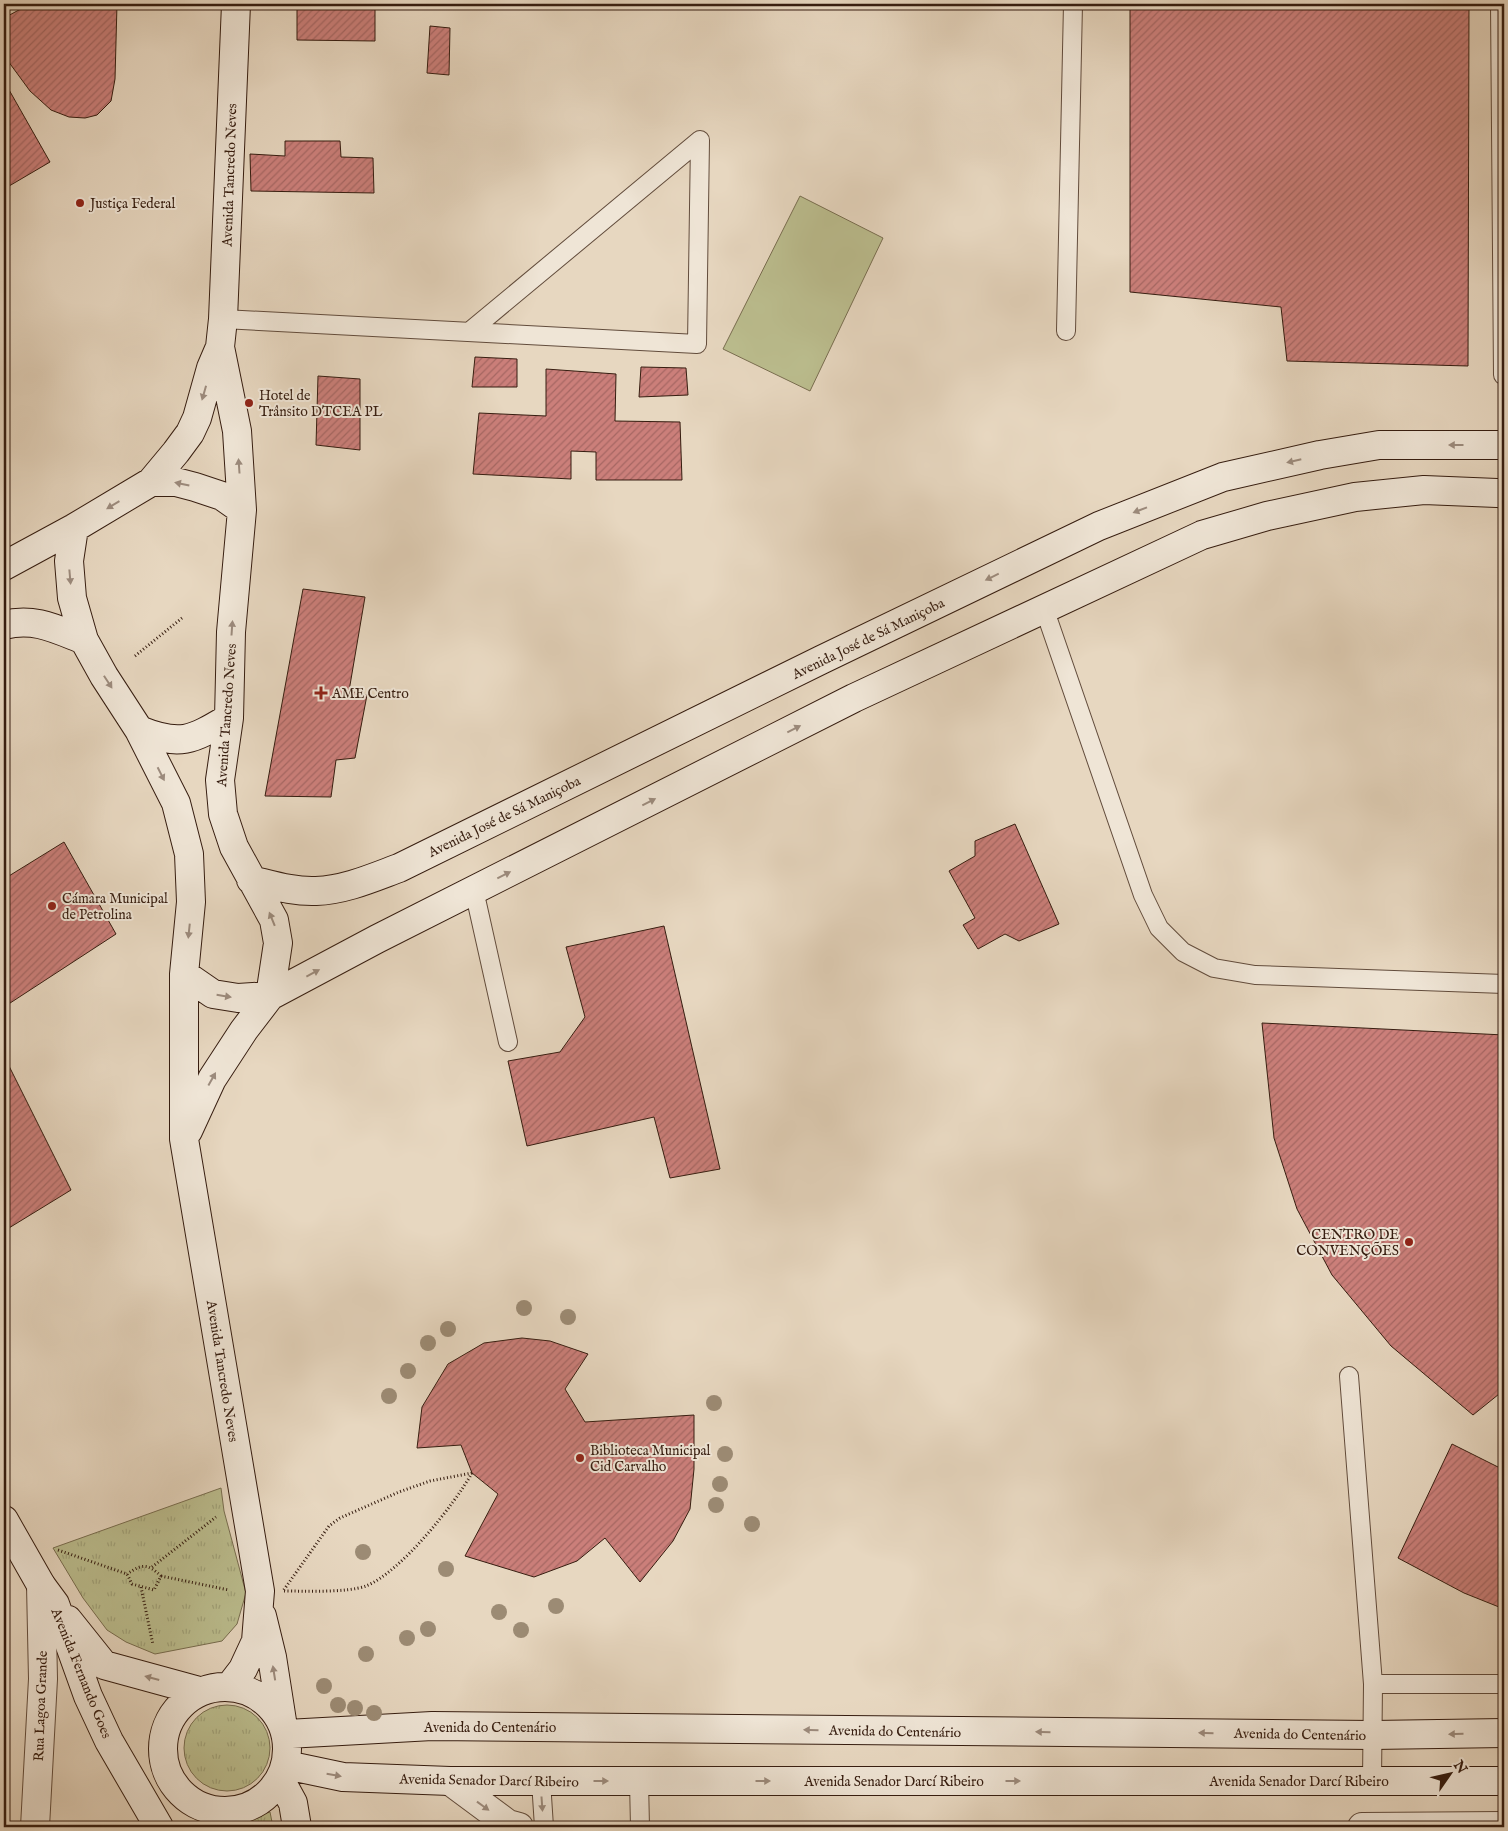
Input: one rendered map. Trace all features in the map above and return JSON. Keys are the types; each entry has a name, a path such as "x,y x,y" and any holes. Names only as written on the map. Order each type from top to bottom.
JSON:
{"main road":[{"name":"Avenida Tancredo Neves","path":"151,482 190,432 220,347 223,320 236,4"},
{"name":"Avenida Tancredo Neves","path":"184,1139 212,1079 270,996 278,943 274,920 234,847 223,814 220,780 229,718 231,632 242,510 237,431 220,347"},
{"name":"Avenida José de Sá Maniçoba","path":"251,880 292,889 316,891 346,887 399,868 821,660 1099,526 1223,477 1320,454 1379,445 1504,445"},
{"path":"4,566 74,528 151,482 176,482 195,487 222,496 242,510"},
{"path":"184,974 213,994 238,998 270,996 474,890 854,698 1202,535 1267,516 1355,497 1424,490 1504,494"},
{"name":"Avenida Tancredo Neves","path":"74,528 69,561 72,598 84,640 104,676 139,730 176,803 189,854 192,902 184,974 184,1139 260,1591 248,1597"},
{"path":"4,625 18,622 43,624 84,640"},
{"path":"139,730 158,738 180,740 198,736 229,718"},
{"name":"Avenida Fernando Goes","path":"4,1520 48,1594 88,1696 109,1741 159,1827"},
{"path":"48,1594 104,1665 199,1691"},
{"name":"Rua Lagoa Grande","path":"35,1827 48,1594"},
{"name":"Avenida Tancredo Neves","path":"230,1686 243,1669 256,1641 248,1597"},
{"name":"Avenida Tancredo Neves","path":"248,1597 272,1657 284,1727"},
{"path":"214,1686 230,1686 251,1691 269,1704 284,1727 288,1750 283,1772 267,1796 249,1807 228,1812 207,1809 188,1799 183,1794 173,1783 164,1763 163,1742 168,1721 181,1703 199,1691 214,1686"},
{"name":"Avenida do Centenário","path":"284,1727 432,1726 1372,1735 1504,1733"},
{"path":"283,1772 293,1803 296,1827"},
{"name":"Avenida Senador Darcí Ribeiro","path":"283,1772 344,1777 450,1781 1504,1781"},
{"path":"450,1781 508,1824 519,1827"},
{"path":"1362,1827 1504,1826"}],"lane":[{"path":"1066,331 1073,4"},
{"path":"1500,4 1504,376"},
{"path":"223,320 697,344 700,140 469,332"},
{"path":"1044,608 1143,895 1160,928 1183,952 1214,968 1255,975 1504,984"},
{"path":"474,890 508,1042"},
{"path":"1349,1376 1373,1684 1372,1781"},
{"path":"1373,1684 1504,1684"},
{"path":"541,1781 544,1827"},
{"path":"638,1781 640,1827"}],"path":[{"path":"135,656 182,618"},
{"path":"472,1472 461,1491 428,1532 400,1563 377,1581 364,1586 346,1589 283,1591 329,1526 340,1518 399,1492 451,1476 472,1472"},
{"path":"152,1567 224,1511"},
{"path":"53,1548 127,1574 132,1584 141,1587 154,1590 161,1576"},
{"path":"127,1574 138,1566 152,1567 161,1576 248,1597"},
{"path":"141,1587 155,1654"}],"green space":[{"path":"800,196 883,238 810,391 723,349"},
{"path":"221,1488 224,1511 246,1593 237,1624 222,1641 155,1654 126,1642 107,1630 83,1598 53,1548"},
{"path":"227,1705 244,1708 258,1717 267,1731 270,1748 267,1765 258,1779 244,1788 227,1791 210,1788 196,1779 187,1765 184,1748 187,1731 196,1717 210,1708"},
{"path":"270,1812 273,1827 211,1827"}],"building":[{"path":"30,4 117,4 115,79 111,101 97,115 85,118 69,117 51,110 30,91 8,61 4,64 4,18"},
{"path":"297,4 375,4 375,41 297,40"},
{"path":"1130,4 1469,4 1468,366 1287,361 1281,307 1130,292"},
{"path":"430,26 450,28 449,75 427,73"},
{"path":"4,81 50,162 4,189"},
{"path":"285,141 340,141 341,157 373,158 374,193 251,191 250,154 285,156"},
{"path":"475,357 517,359 517,387 472,387"},
{"path":"641,367 686,368 688,395 639,397"},
{"path":"546,369 616,374 615,421 680,422 682,480 596,480 596,452 571,451 571,479 473,474 479,413 546,416"},
{"path":"318,376 360,379 360,450 316,445"},
{"name":"AME Centro","path":"303,589 365,597 349,691 367,695 355,758 336,760 331,797 265,796"},
{"path":"1015,824 1059,924 1019,941 1005,934 978,949 963,925 975,918 949,871 975,856 975,841"},
{"name":"Cámara Municipal de Petrolina","path":"64,842 116,934 4,1007 4,879"},
{"path":"664,926 720,1169 670,1178 654,1117 527,1146 508,1061 560,1052 585,1017 566,947"},
{"name":"CENTRO DE CONVENÇÕES","path":"1262,1023 1504,1035 1504,1390 1473,1415 1391,1346 1332,1275 1297,1209 1274,1138"},
{"path":"4,1056 71,1190 4,1231"},
{"name":"Biblioteca Municipal Cid Carvalho","path":"522,1338 550,1341 588,1354 565,1389 585,1422 694,1415 694,1469 690,1509 673,1541 640,1582 605,1538 577,1561 534,1577 465,1556 498,1494 472,1473 461,1445 417,1448 422,1407 448,1364 484,1343"},
{"path":"1452,1444 1504,1470 1504,1609 1464,1593 1398,1558"}],"place":[{"name":"Justiça Federal","path":"80,203"},
{"name":"Hotel de Trânsito DTCEA PL","path":"249,403"},
{"name":"AME Centro","path":"321,693"},
{"name":"Cámara Municipal de Petrolina","path":"52,906"},
{"name":"CENTRO DE CONVENÇÕES","path":"1409,1242"},
{"name":"Biblioteca Municipal Cid Carvalho","path":"580,1458"}]}
